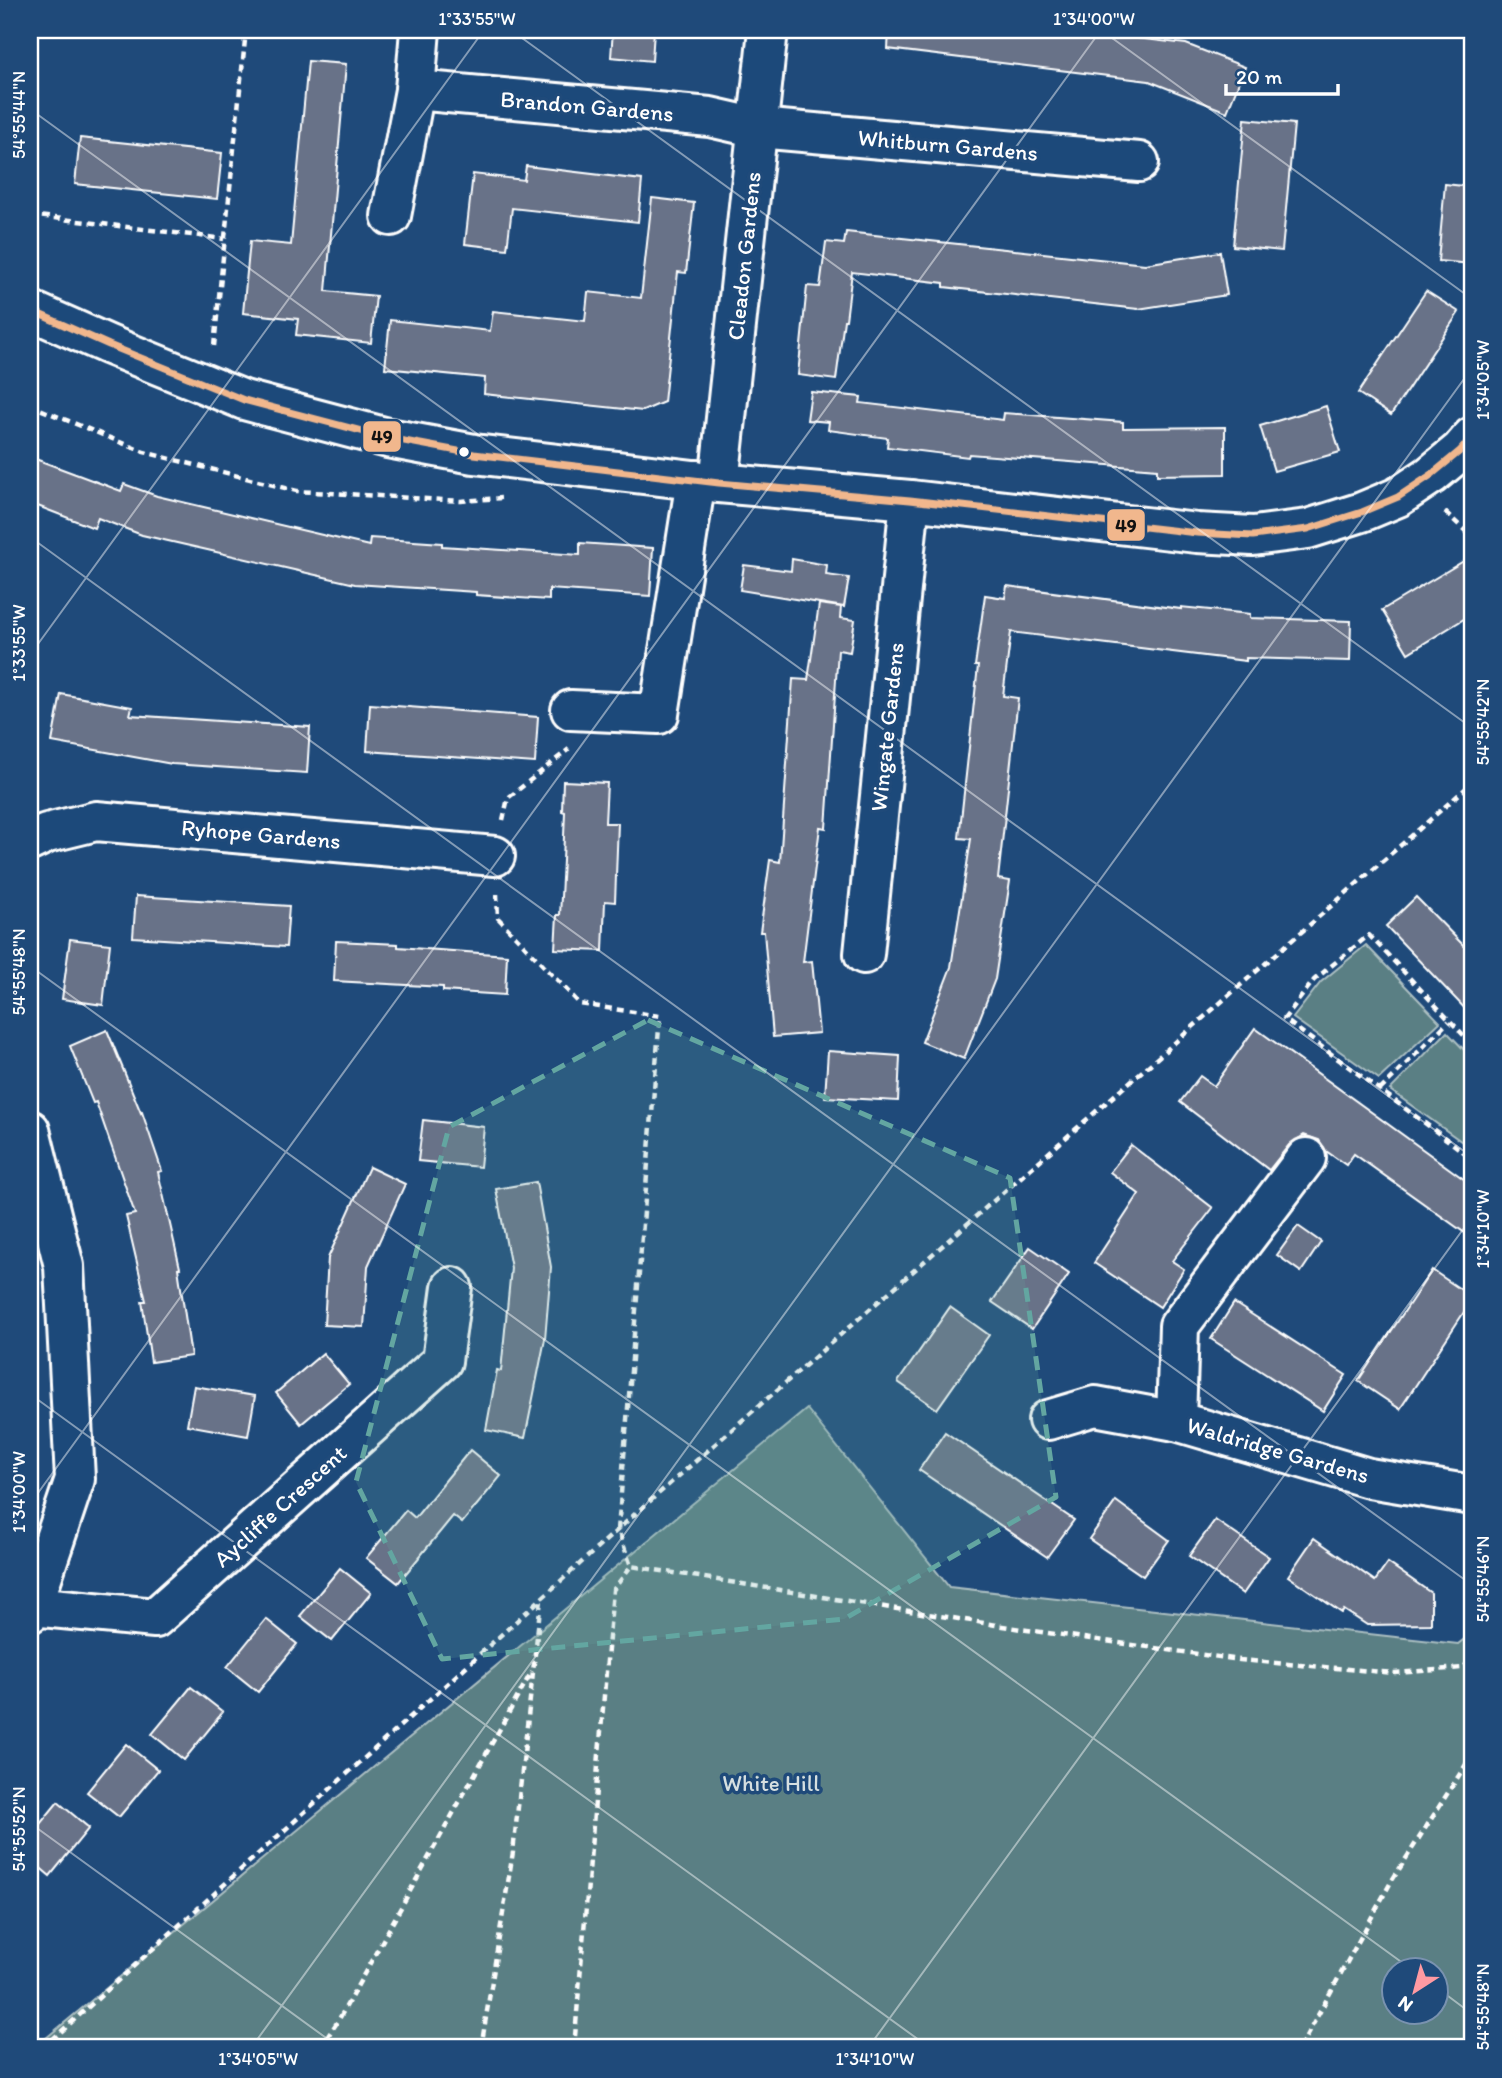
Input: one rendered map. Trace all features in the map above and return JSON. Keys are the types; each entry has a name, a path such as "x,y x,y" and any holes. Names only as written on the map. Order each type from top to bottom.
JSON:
{"street":[{"path":"391,216 415,90 420,30"},
{"name":"Cleadon Gardens","path":"571,710 659,714 707,481 758,128 768,30"},
{"name":"Brandon Gardens","path":"415,90 710,117 758,128"},
{"name":"Whitburn Gardens","path":"758,128 1139,162"},
{"path":"30,310 206,386 256,403 388,438 474,454 1198,533 1254,536 1308,529 1362,512 1398,497 1431,475 1460,451 1472,437"},
{"name":"Wingate Gardens","path":"864,954 910,500"},
{"name":"Ryhope Gardens","path":"30,841 47,833 96,821 495,856"},
{"name":"Aycliffe Crescent","path":"30,1130 64,1266 75,1479 31,1609 155,1618 442,1361 452,1287"},
{"name":"Waldridge Gardens","path":"1306,1158 1179,1326 1176,1420 1369,1478 1472,1495"},
{"path":"1048,1420 1095,1406 1176,1420"}],"path":[{"path":"206,386 213,358 246,30"},
{"path":"30,171 30,181"},
{"path":"30,215 224,239"},
{"path":"30,405 144,452 298,491 461,501 514,497"},
{"path":"571,710 569,749 508,798 495,856 498,918 580,1004 660,1016 618,1530 631,1566"},
{"path":"43,2048 618,1530 1472,783"},
{"path":"1472,1044 1369,935 1314,980 1284,1019 1472,1158"},
{"path":"1380,1090 1450,1020"},
{"path":"631,1566 1027,1630 1240,1660 1395,1673 1462,1668 1472,1660"},
{"path":"574,2048 613,1590 631,1566"},
{"path":"481,2048 513,1852 541,1599"},
{"path":"320,2048 338,2021 534,1667"},
{"path":"1300,2048 1391,1882 1472,1755"}],"highlighted area":[{"path":"648,1020 1010,1178 1056,1497 844,1619 442,1659 356,1482 449,1127"}],"green space":[{"path":"176,30 241,30 240,39"},
{"path":"1366,945 1440,1022 1379,1079 1293,1018 1321,982"},
{"path":"1447,1032 1472,1058 1472,1149 1390,1090"},
{"name":"White Hill","path":"807,1409 949,1587 1458,1644 1472,1633 1472,2048 34,2048"}],"building":[{"path":"613,30 654,30 652,61 611,57"},
{"path":"889,30 1071,30 1186,44 1245,67 1227,112 1149,81 888,49"},
{"path":"308,61 346,64 326,291 376,296 371,343 296,335 298,319 243,313 250,241 291,245"},
{"path":"1245,119 1294,124 1282,251 1233,246"},
{"path":"80,138 222,153 217,199 75,184"},
{"path":"526,166 642,180 638,222 512,208 507,249 465,244 473,174 524,180"},
{"path":"1445,184 1472,187 1472,264 1438,261"},
{"path":"652,198 694,203 686,273 678,272 664,402 643,411 484,394 485,378 385,368 390,320 490,331 493,311 585,321 588,292 641,298"},
{"path":"846,232 1145,264 1220,252 1227,295 1138,309 944,287 944,283 852,272 836,380 798,375 807,286 820,287 826,242 844,244"},
{"path":"1426,291 1459,312 1391,415 1358,393"},
{"path":"811,392 861,397 860,403 1003,420 1004,413 1123,422 1123,428 1225,427 1225,474 1157,475 1157,469 969,454 968,457 887,447 888,438 828,430 829,422 807,420"},
{"path":"1326,406 1340,452 1274,471 1260,426"},
{"path":"30,457 121,491 124,484 157,496 369,546 370,538 442,543 442,546 580,555 580,543 653,548 650,596 549,589 549,600 355,584 142,535 98,518 94,528 30,503"},
{"path":"1472,556 1472,614 1408,653 1382,610"},
{"path":"792,559 827,565 826,575 849,578 844,607 740,590 744,565 791,571"},
{"path":"1007,586 1181,609 1250,614 1250,618 1351,621 1350,661 1246,658 1246,661 1011,632 1003,696 1018,698 998,879 1010,881 995,979 964,1059 922,1042 951,967 971,839 959,838 978,666 975,666 985,595 1005,598"},
{"path":"819,604 841,607 840,618 855,620 850,652 838,650 826,828 820,827 803,962 812,961 819,1033 773,1037 764,932 760,932 770,860 780,862 793,679 808,680"},
{"path":"61,694 132,707 130,715 310,727 307,773 172,764 52,742"},
{"path":"370,704 538,717 535,763 367,751"},
{"path":"563,781 607,783 605,823 618,823 615,902 605,901 603,951 555,949 563,860"},
{"path":"136,896 289,906 286,947 133,937"},
{"path":"1416,897 1472,954 1472,1016 1386,926"},
{"path":"70,939 110,944 103,1005 62,999"},
{"path":"336,941 507,955 505,995 443,991 443,987 334,981"},
{"path":"1255,1028 1472,1185 1472,1238 1354,1154 1346,1165 1326,1151 1319,1140 1304,1135 1289,1145 1269,1170 1180,1102 1200,1076 1214,1086"},
{"path":"107,1030 142,1112 162,1171 158,1172 180,1268 191,1356 151,1362 142,1301 146,1301 126,1216 135,1214 96,1102 93,1103 70,1046"},
{"path":"828,1051 900,1056 898,1101 825,1097"},
{"path":"423,1120 484,1127 480,1167 418,1161"},
{"path":"1131,1145 1213,1208 1172,1261 1184,1269 1160,1307 1094,1263 1139,1194 1110,1172"},
{"path":"369,1167 405,1184 368,1266 364,1327 324,1325 328,1258"},
{"path":"536,1182 551,1267 545,1339 525,1438 486,1430 497,1370 501,1371 511,1268 496,1189"},
{"path":"1298,1226 1321,1242 1301,1272 1277,1255"},
{"path":"1030,1247 1069,1274 1032,1329 992,1302"},
{"path":"1432,1270 1472,1297 1472,1300 1400,1409 1358,1381"},
{"path":"1234,1303 1346,1375 1323,1411 1211,1339"},
{"path":"950,1307 989,1335 937,1409 898,1382"},
{"path":"323,1353 349,1384 301,1424 276,1393"},
{"path":"194,1386 255,1396 248,1436 187,1425"},
{"path":"945,1432 1074,1520 1047,1557 919,1470"},
{"path":"470,1450 501,1476 462,1523 453,1516 398,1583 366,1558 406,1510 415,1518"},
{"path":"1116,1501 1169,1540 1143,1576 1089,1539"},
{"path":"1215,1520 1269,1557 1243,1594 1189,1556"},
{"path":"1314,1538 1375,1581 1388,1563 1431,1593 1431,1624 1367,1625 1344,1610 1342,1613 1288,1576"},
{"path":"340,1568 371,1593 332,1641 300,1616"},
{"path":"266,1619 297,1644 258,1692 227,1667"},
{"path":"191,1687 223,1712 184,1760 152,1734"},
{"path":"126,1744 158,1770 119,1817 87,1792"},
{"path":"58,1802 89,1828 50,1876 30,1859 30,1836"}],"transit line":[{"name":"49","path":"30,310 244,400 388,438 474,454 719,483 910,500 1197,533 1253,536 1308,529 1362,512 1398,497 1431,475 1460,451 1472,437"}]}
